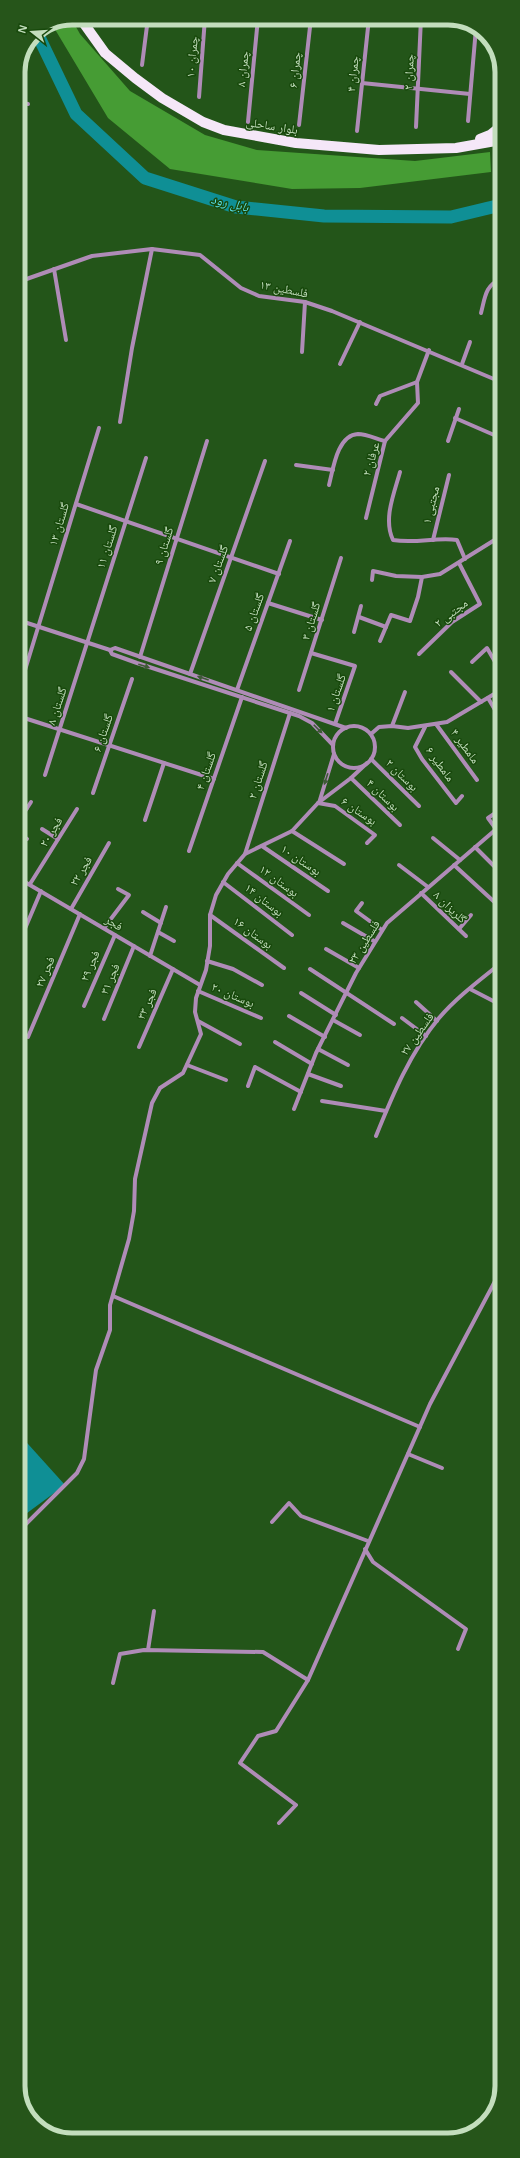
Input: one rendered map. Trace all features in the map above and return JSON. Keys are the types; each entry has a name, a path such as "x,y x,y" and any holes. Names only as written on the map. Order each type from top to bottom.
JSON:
{"main road":[{"name":"بلوار ساحلی","path":"85,25 105,53 135,78 162,98 203,122 224,130 296,143 356,149 416,151 456,148 495,141"},
{"path":"456,148 490,135 495,131"}],"street":[{"path":"142,66 147,25"},
{"name":"چمران ۱۰","path":"199,97 204,25"},
{"name":"چمران ۸","path":"248,122 257,25"},
{"name":"چمران ۶","path":"299,125 310,25"},
{"name":"چمران ۴","path":"357,131 368,25"},
{"name":"چمران ۲","path":"416,126 421,25"},
{"path":"468,122 475,34"},
{"path":"362,83 470,94"},
{"path":"120,422 132,348 152,249"},
{"name":"فلسطین ۱۳","path":"25,279 92,256 152,249 200,255 241,288 259,296 305,302 360,322 429,350 495,379"},
{"path":"54,269 66,340"},
{"path":"481,314 486,290 495,281"},
{"path":"302,352 305,302"},
{"path":"340,364 360,322"},
{"path":"462,364 470,342"},
{"path":"376,404 380,396 417,382 429,350"},
{"name":"عرفان ۲","path":"366,518 385,441 410,415 418,403 417,382"},
{"path":"448,441 458,409"},
{"path":"455,418 495,435"},
{"name":"گلستان ۱۳","path":"25,670 100,428"},
{"path":"329,485 341,446 347,438 358,434 385,441"},
{"name":"گلستان ۹","path":"140,656 207,441"},
{"name":"گلستان ۱۱","path":"87,642 146,458"},
{"name":"گلستان ۷","path":"190,674 265,461"},
{"path":"296,466 333,470"},
{"path":"400,472 389,516 389,531 393,540 404,542 442,538 457,540 465,559"},
{"name":"مجتبی ۱","path":"433,540 449,474"},
{"path":"76,504 279,574"},
{"path":"372,580 373,571 396,576 422,577 440,574 495,539"},
{"name":"گلستان ۵","path":"237,690 290,541"},
{"name":"گلستان ۳","path":"299,690 341,558"},
{"name":"مجتبی ۲","path":"419,654 452,622 480,604 459,563"},
{"path":"380,641 391,615 410,621 418,597 422,577"},
{"path":"268,603 322,620"},
{"path":"354,632 361,606"},
{"path":"359,617 386,627"},
{"path":"25,622 110,650 112,654 290,713 312,723 333,745"},
{"name":"گلستان ۸","path":"46,775 87,642"},
{"path":"25,1525 77,1473 84,1459 96,1370 110,1330 110,1306 129,1239 134,1211 135,1179 152,1103 160,1088 183,1073 201,1034 195,1012 198,991 210,946 210,915 216,895 223,882 245,854 292,831 318,803 351,778 371,759 375,746 370,734 362,727 346,728 140,656 115,648 110,650"},
{"path":"472,662 487,648 495,662"},
{"name":"گلستان ۱","path":"311,653 356,666 335,724"},
{"path":"451,672 481,702"},
{"name":"گلستان ۶","path":"93,793 132,679"},
{"path":"220,690 222,685"},
{"path":"392,726 405,692"},
{"path":"370,734 379,727 425,727 447,722 495,694"},
{"name":"گلستان ۴","path":"189,851 242,697"},
{"path":"488,698 495,710"},
{"name":"گلستان ۲","path":"245,854 290,713"},
{"path":"25,718 214,779"},
{"name":"مامطیر ۴","path":"436,724 477,780"},
{"name":"مامطیر ۶","path":"425,727 415,747 422,759 456,803 462,796"},
{"path":"318,803 334,754 333,745 337,734 346,728"},
{"path":"334,754 338,760 348,767 355,768 367,763"},
{"name":"بوستان ۲","path":"371,759 419,806"},
{"path":"145,820 164,763"},
{"name":"بوستان ۴","path":"351,778 400,825"},
{"path":"25,811 31,802"},
{"name":"بوستان ۶","path":"318,803 335,806 375,835 367,843"},
{"name":"فجر ۲۰","path":"30,884 77,810"},
{"path":"494,814 488,818 495,828"},
{"path":"42,830 58,840"},
{"name":"فلسطین ۲۳","path":"294,1109 318,1049 374,941 387,923 495,830"},
{"path":"292,831 344,864"},
{"path":"433,838 460,860"},
{"name":"فجر ۲۲","path":"71,909 109,843"},
{"name":"بوستان ۱۰","path":"262,846 328,891"},
{"path":"475,847 495,867"},
{"name":"بوستان ۱۲","path":"237,863 309,915"},
{"path":"399,865 428,887"},
{"path":"454,865 495,903"},
{"name":"فجر","path":"25,882 200,985"},
{"name":"بوستان ۱۴","path":"223,882 292,935"},
{"path":"104,928 129,895 118,889"},
{"path":"25,929 41,891"},
{"name":"گلریزان ۸","path":"421,893 466,936"},
{"path":"362,903 356,911 382,930"},
{"path":"150,956 166,907"},
{"path":"142,912 161,923"},
{"name":"فجر ۲۷","path":"28,1037 80,914"},
{"name":"بوستان ۱۶","path":"210,915 284,968"},
{"path":"459,929 471,915"},
{"path":"343,923 374,941"},
{"path":"158,932 174,941"},
{"name":"فجر ۲۹","path":"84,1006 115,935"},
{"name":"فجر ۳۱","path":"104,1020 134,946"},
{"path":"326,949 359,968"},
{"path":"207,961 233,969 262,985"},
{"name":"فلسطین ۲۷","path":"376,1136 406,1067 426,1036 437,1021 470,988 495,968"},
{"name":"فجر ۳۳","path":"139,1047 173,969"},
{"path":"310,969 394,1024"},
{"path":"470,988 495,1001"},
{"name":"بوستان ۲۰","path":"198,991 261,1018"},
{"path":"301,993 336,1015"},
{"path":"416,1002 437,1021"},
{"path":"289,1016 325,1037"},
{"path":"402,1018 426,1036"},
{"path":"334,1020 360,1035"},
{"path":"198,1021 240,1044"},
{"path":"275,1042 312,1064"},
{"path":"318,1049 348,1065"},
{"path":"187,1065 226,1080"},
{"path":"248,1086 255,1067 301,1092"},
{"path":"308,1074 341,1086"},
{"path":"322,1101 386,1111"},
{"path":"278,1823 296,1805 240,1763 258,1736 276,1731 308,1680 368,1541 420,1427 461,1343 495,1281"},
{"path":"113,1296 420,1427"},
{"path":"408,1454 442,1468"},
{"path":"272,1522 289,1503 301,1516 368,1541"},
{"path":"365,1549 373,1562 466,1629 458,1649"},
{"path":"148,1650 154,1611"},
{"path":"113,1683 120,1654 148,1650 263,1652 308,1680"}],"green space":[{"path":"75,25 80,34 130,91 205,135 257,150 415,161 490,152 491,172 360,188 292,189 170,169 108,118 55,29 63,26"}],"water":[{"path":"25,1441 65,1485 25,1515"}],"waterway":[{"name":"بابل رود","path":"46,52 76,114 145,178 236,207 324,216 451,217 495,206"}]}
